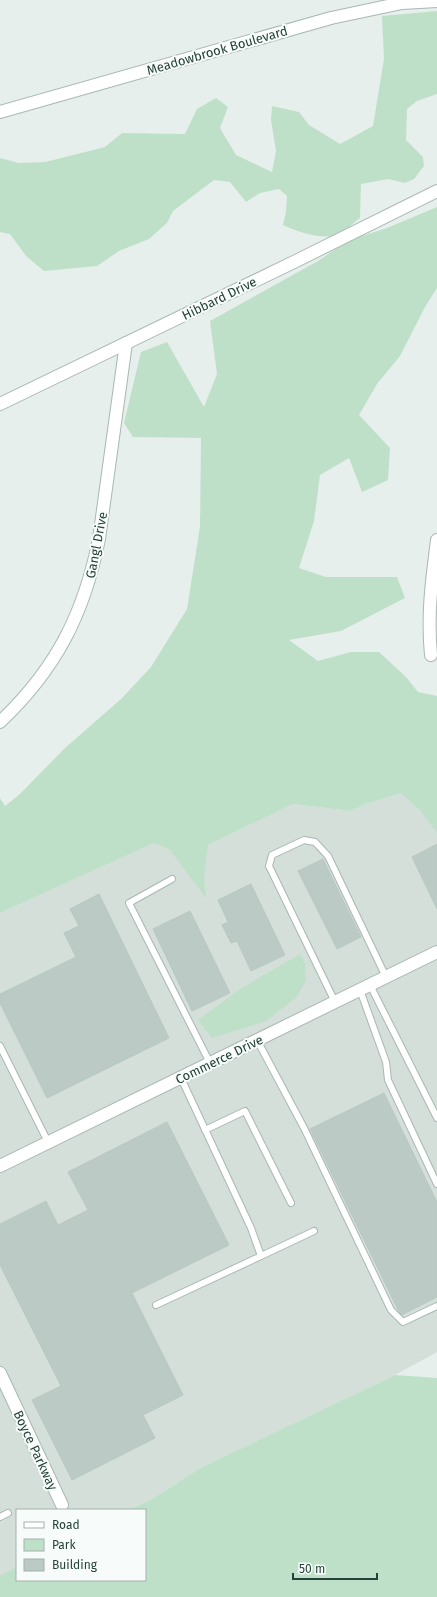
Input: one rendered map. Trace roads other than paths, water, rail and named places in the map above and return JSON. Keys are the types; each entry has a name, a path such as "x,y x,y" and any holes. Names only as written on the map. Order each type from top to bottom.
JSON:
{"street":[{"name":"Meadowbrook Boulevard","path":"0,112 331,18 402,3 437,1"},
{"name":"Hibbard Drive","path":"0,404 437,191"},
{"name":"Gangl Drive","path":"0,722 28,692 60,648 89,583 98,539 126,343"},
{"path":"431,655 429,597 437,540"},
{"name":"Commerce Drive","path":"0,1166 437,952"},
{"name":"Boyce Parkway","path":"0,1373 62,1505"}],"lane":[{"path":"335,1002 269,866 272,855 304,840 315,842 328,856 386,977"},
{"path":"172,879 129,902 210,1063"},
{"path":"365,987 437,1118"},
{"path":"365,987 386,1062 388,1080 437,1184"},
{"path":"257,1040 304,1128 391,1310 403,1322 437,1306"},
{"path":"0,1046 48,1142"},
{"path":"181,1078 251,1228 261,1256"},
{"path":"205,1130 245,1111 291,1203"},
{"path":"156,1305 314,1231"},
{"path":"0,1517 8,1513"}]}
